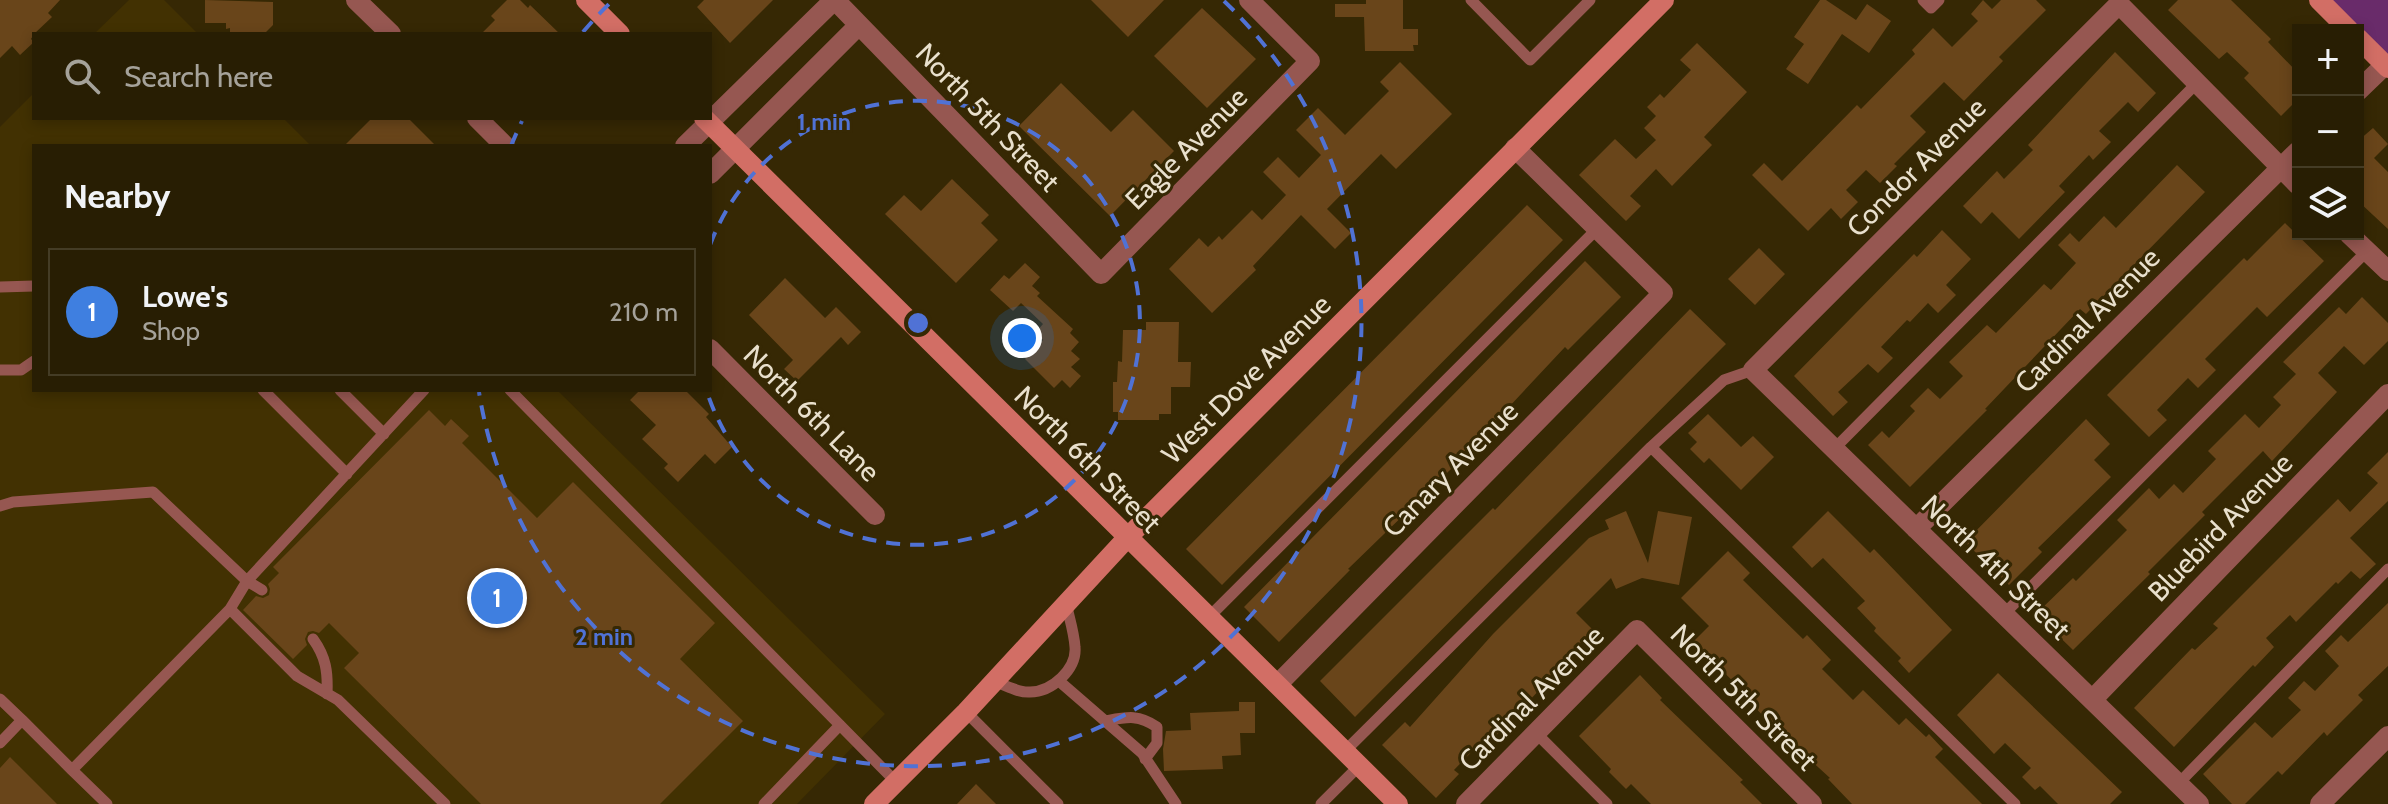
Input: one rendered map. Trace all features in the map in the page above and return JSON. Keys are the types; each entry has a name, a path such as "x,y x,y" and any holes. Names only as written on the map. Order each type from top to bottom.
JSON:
{"main road":[{"path":"586,0 618,32"},
{"name":"West Dove Avenue","path":"874,804 966,712 1127,538 1664,0"},
{"path":"2319,0 2343,24"},
{"path":"2364,44 2386,66"},
{"name":"North 6th Street","path":"707,120 1398,804"}],"street":[{"path":"356,0 389,32"},
{"path":"712,115 834,0"},
{"name":"North 5th Street","path":"834,0 1101,274"},
{"name":"Eagle Avenue","path":"1101,274 1310,61 1249,0"},
{"name":"Condor Avenue","path":"1753,370 2119,4 2197,83"},
{"path":"712,172 859,25"},
{"path":"2364,86 2386,66"},
{"path":"2197,83 2292,179"},
{"path":"479,120 503,144"},
{"path":"687,144 707,120"},
{"path":"1515,148 1597,229"},
{"name":"Cardinal Avenue","path":"1916,529 2292,157"},
{"name":"Canary Avenue","path":"1278,684 1663,293 1597,229"},
{"path":"2355,240 2388,271"},
{"name":"North 6th Lane","path":"712,351 875,515"},
{"name":"North 4th Street","path":"1753,370 2199,804"},
{"name":"Bluebird Avenue","path":"2092,700 2388,394"},
{"name":"North 5th Street","path":"1637,630 1812,804"},
{"name":"Cardinal Avenue","path":"1466,804 1637,630"},
{"path":"2320,804 2388,736"}],"lane":[{"path":"1471,0 1530,60 1590,0"},
{"path":"1923,0 1931,8 1939,0"},
{"path":"1834,449 2197,83"},
{"path":"1209,617 1597,229"},
{"path":"2004,614 2367,251"},
{"path":"0,287 32,286"},
{"path":"0,370 21,370 32,362"},
{"path":"1345,751 1651,447 1724,380 1753,370"},
{"path":"265,392 347,474"},
{"path":"342,392 384,434"},
{"path":"72,770 230,609 247,581 422,392"},
{"path":"512,392 896,782"},
{"path":"1651,447 2015,804"},
{"path":"0,506 13,502 153,492 247,581 262,590"},
{"path":"2178,784 2388,569"},
{"path":"994,681 1029,693 1046,689 1059,681 1070,667 1076,650 1066,603"},
{"path":"230,609 297,676 338,700 445,804"},
{"path":"313,639 324,654 327,694"},
{"path":"1059,681 1142,753 1176,804"},
{"path":"0,699 107,804"},
{"path":"966,712 1058,804"},
{"path":"1105,721 1143,717 1157,727 1157,743 1145,759"},
{"path":"0,743 22,720"},
{"path":"764,804 840,725"},
{"path":"1536,733 1607,804"},
{"path":"1321,804 1360,765"}],"shaded area":[{"path":"129,0 164,0 196,32 96,32"},
{"path":"2328,0 2388,0 2388,60 2364,36 2364,24 2352,24"},
{"path":"32,95 32,120 285,120 309,144 32,144 32,392 559,392 885,714 797,804 0,804 0,127"}],"building":[{"path":"0,0 60,0 48,13 52,17 36,32 32,32 32,44 20,55 12,46 0,58"},
{"path":"205,0 273,2 273,25 266,32 230,32 230,28 226,29 226,23 205,23"},
{"path":"507,0 520,0 528,8 530,5 558,32 483,32 495,20 491,16"},
{"path":"704,0 773,0 730,43 697,7"},
{"path":"1091,0 1164,0 1128,37"},
{"path":"1366,0 1403,0 1403,29 1418,29 1418,45 1413,45 1414,51 1365,51 1364,17 1335,17 1335,4 1366,4"},
{"path":"1820,0 1826,0 1856,20 1867,4 1891,21 1869,53 1842,34 1808,84 1786,69 1804,44 1794,37"},
{"path":"1983,0 1992,9 2001,0 2036,0 2046,10 1999,57 2003,61 1964,101 1944,82 1910,116 1926,132 1880,183 1866,170 1846,190 1858,202 1841,219 1831,208 1808,231 1752,175 1764,163 1782,181 1857,105 1861,109 1915,54 1912,50 1933,28 1952,47 1978,21 1971,14"},
{"path":"2178,0 2231,0 2271,39 2268,42 2292,67 2292,105 2281,116 2244,78 2249,73 2227,52 2219,59 2168,10"},
{"path":"1202,8 1256,59 1207,108 1154,56"},
{"path":"1697,43 1747,92 1704,137 1712,145 1672,186 1656,169 1630,196 1641,206 1626,221 1579,175 1615,139 1636,159 1656,140 1644,128 1656,116 1647,107 1660,94 1664,98 1691,70 1680,60"},
{"path":"2115,52 2156,93 2138,112 2128,102 2099,131 2111,142 2093,160 2089,155 2059,186 2065,192 2019,239 1992,212 1981,224 1963,206 1997,171 2004,179 2033,150 2028,145"},
{"path":"1400,62 1452,114 1396,169 1381,154 1327,209 1351,233 1335,249 1301,215 1253,266 1256,270 1212,313 1169,269 1199,238 1208,247 1219,236 1222,240 1252,210 1262,220 1286,195 1263,172 1278,157 1299,178 1321,155 1296,130 1318,108 1345,135 1389,91 1380,82"},
{"path":"1061,83 1111,132 1133,110 1174,151 1110,216 1019,126"},
{"path":"370,120 410,120 434,144 346,144"},
{"path":"2373,128 2388,144 2374,158 2388,172 2388,229 2364,207 2364,136"},
{"path":"2177,165 2205,192 2086,314 2080,309 1987,410 1910,487 1868,445 1882,431 1889,438 1915,411 1910,406 1928,388 1940,399 1963,376 1949,362 1987,325 1996,333 2044,284 2051,290 2076,263 2058,245 2070,233 2079,242 2104,216 2116,228"},
{"path":"952,179 989,215 981,223 998,240 956,283 885,214 904,195 921,211"},
{"path":"1527,205 1563,240 1222,585 1186,549"},
{"path":"2285,223 2292,230 2292,240 2302,240 2324,261 2267,317 2257,307 2205,359 2216,370 2198,388 2188,378 2157,410 2167,420 2149,437 2107,395 2244,258 2247,261"},
{"path":"1942,230 1971,259 1946,285 1956,295 1938,313 1928,303 1910,322 1907,320 1881,347 1893,358 1878,373 1868,364 1838,392 1848,402 1833,416 1794,376 1914,254 1917,257"},
{"path":"1759,248 1785,274 1755,305 1728,279"},
{"path":"1585,261 1621,297 1568,350 1565,347 1450,470 1348,569 1279,642 1244,607"},
{"path":"1025,263 1040,277 1032,286 1040,293 1037,296 1073,329 1070,333 1079,342 1071,351 1080,359 1071,367 1081,376 1070,388 1062,380 1054,388 1025,359 1043,340 1036,332 1043,324 1021,303 1013,311 990,290 1004,275 1009,279"},
{"path":"785,278 825,318 836,307 861,332 848,345 841,337 797,381 784,369 793,360 749,315"},
{"path":"2362,297 2388,323 2388,341 2364,365 2344,346 2318,373 2337,392 2272,461 2263,451 2202,512 2205,515 2148,572 2150,574 2073,650 2036,614 2073,578 2076,581 2127,530 2117,520 2149,488 2159,499 2174,484 2183,493 2216,459 2208,451 2245,414 2259,428 2281,405 2273,397 2296,374 2283,362 2339,307 2346,314"},
{"path":"1690,309 1726,344 1355,717 1320,681 1493,508 1495,510"},
{"path":"1146,322 1179,322 1178,362 1191,362 1190,387 1171,387 1171,414 1159,414 1159,420 1118,420 1118,412 1113,412 1113,382 1117,382 1118,361 1122,362 1123,330 1146,330"},
{"path":"638,392 687,392 709,414 706,417 732,447 715,464 705,454 678,482 664,468 668,464 642,439 656,425 630,400"},
{"path":"429,410 445,426 451,419 469,436 462,443 537,518 573,482 715,623 680,659 743,721 660,804 481,804 344,668 359,653 329,623 319,633 308,632 305,639 307,645 293,659 243,610 256,596 263,598 269,595 268,584 279,573 273,567"},
{"path":"1708,414 1741,447 1753,436 1774,457 1741,490 1709,458 1704,463 1690,449 1697,442 1688,433"},
{"path":"2086,419 2110,444 2094,460 2111,477 2038,548 2042,552 2009,585 1965,542"},
{"path":"2388,452 2388,501 2350,538 2376,564 2360,579 2351,571 2296,622 2290,615 2266,638 2274,647 2174,747 2134,708 2192,648 2195,650 2218,628 2213,624 2338,499 2350,512 2378,483 2367,473"},
{"path":"1626,511 1648,563 1658,511 1692,517 1679,585 1642,578 1616,589 1611,578 1576,613 1593,630 1565,659 1569,663 1491,741 1486,737 1454,770 1459,774 1436,798 1382,745 1405,722 1410,727 1493,634 1589,538 1609,529 1605,520"},
{"path":"1828,511 1870,553 1874,549 1952,630 1909,673 1898,661 1901,658 1874,631 1876,628 1857,608 1865,601 1823,558 1812,568 1792,547"},
{"path":"1728,551 1750,573 1743,580 1803,639 1807,635 1831,660 1822,669 1853,700 1863,690 1899,725 1906,718 1926,737 1929,734 1943,749 1935,757 1982,804 1852,804 1830,778 1772,725 1745,697 1747,695 1693,642 1709,626 1681,598"},
{"path":"2388,603 2388,666 2358,695 2363,700 2327,736 2324,732 2282,775 2278,771 2245,804 2232,804 2203,774 2255,722 2272,738 2301,710 2288,698 2304,681 2315,691 2339,666 2325,651 2341,635 2348,642"},
{"path":"1998,673 2122,792 2110,804 2058,804 2040,786 2035,790 2022,777 2031,768 2005,743 1994,754 1957,715"},
{"path":"1640,675 1662,698 1660,700 1743,780 1740,782 1762,804 1651,804 1631,784 1626,789 1609,772 1611,769 1579,736"},
{"path":"1239,702 1255,702 1255,733 1240,733 1241,755 1222,756 1223,769 1164,771 1166,731 1191,730 1190,713 1239,711"},
{"path":"10,757 57,804 0,804 0,768"},
{"path":"976,784 996,804 957,804"}],"place":[{"name":"Lowe's","path":"497,598"}]}
